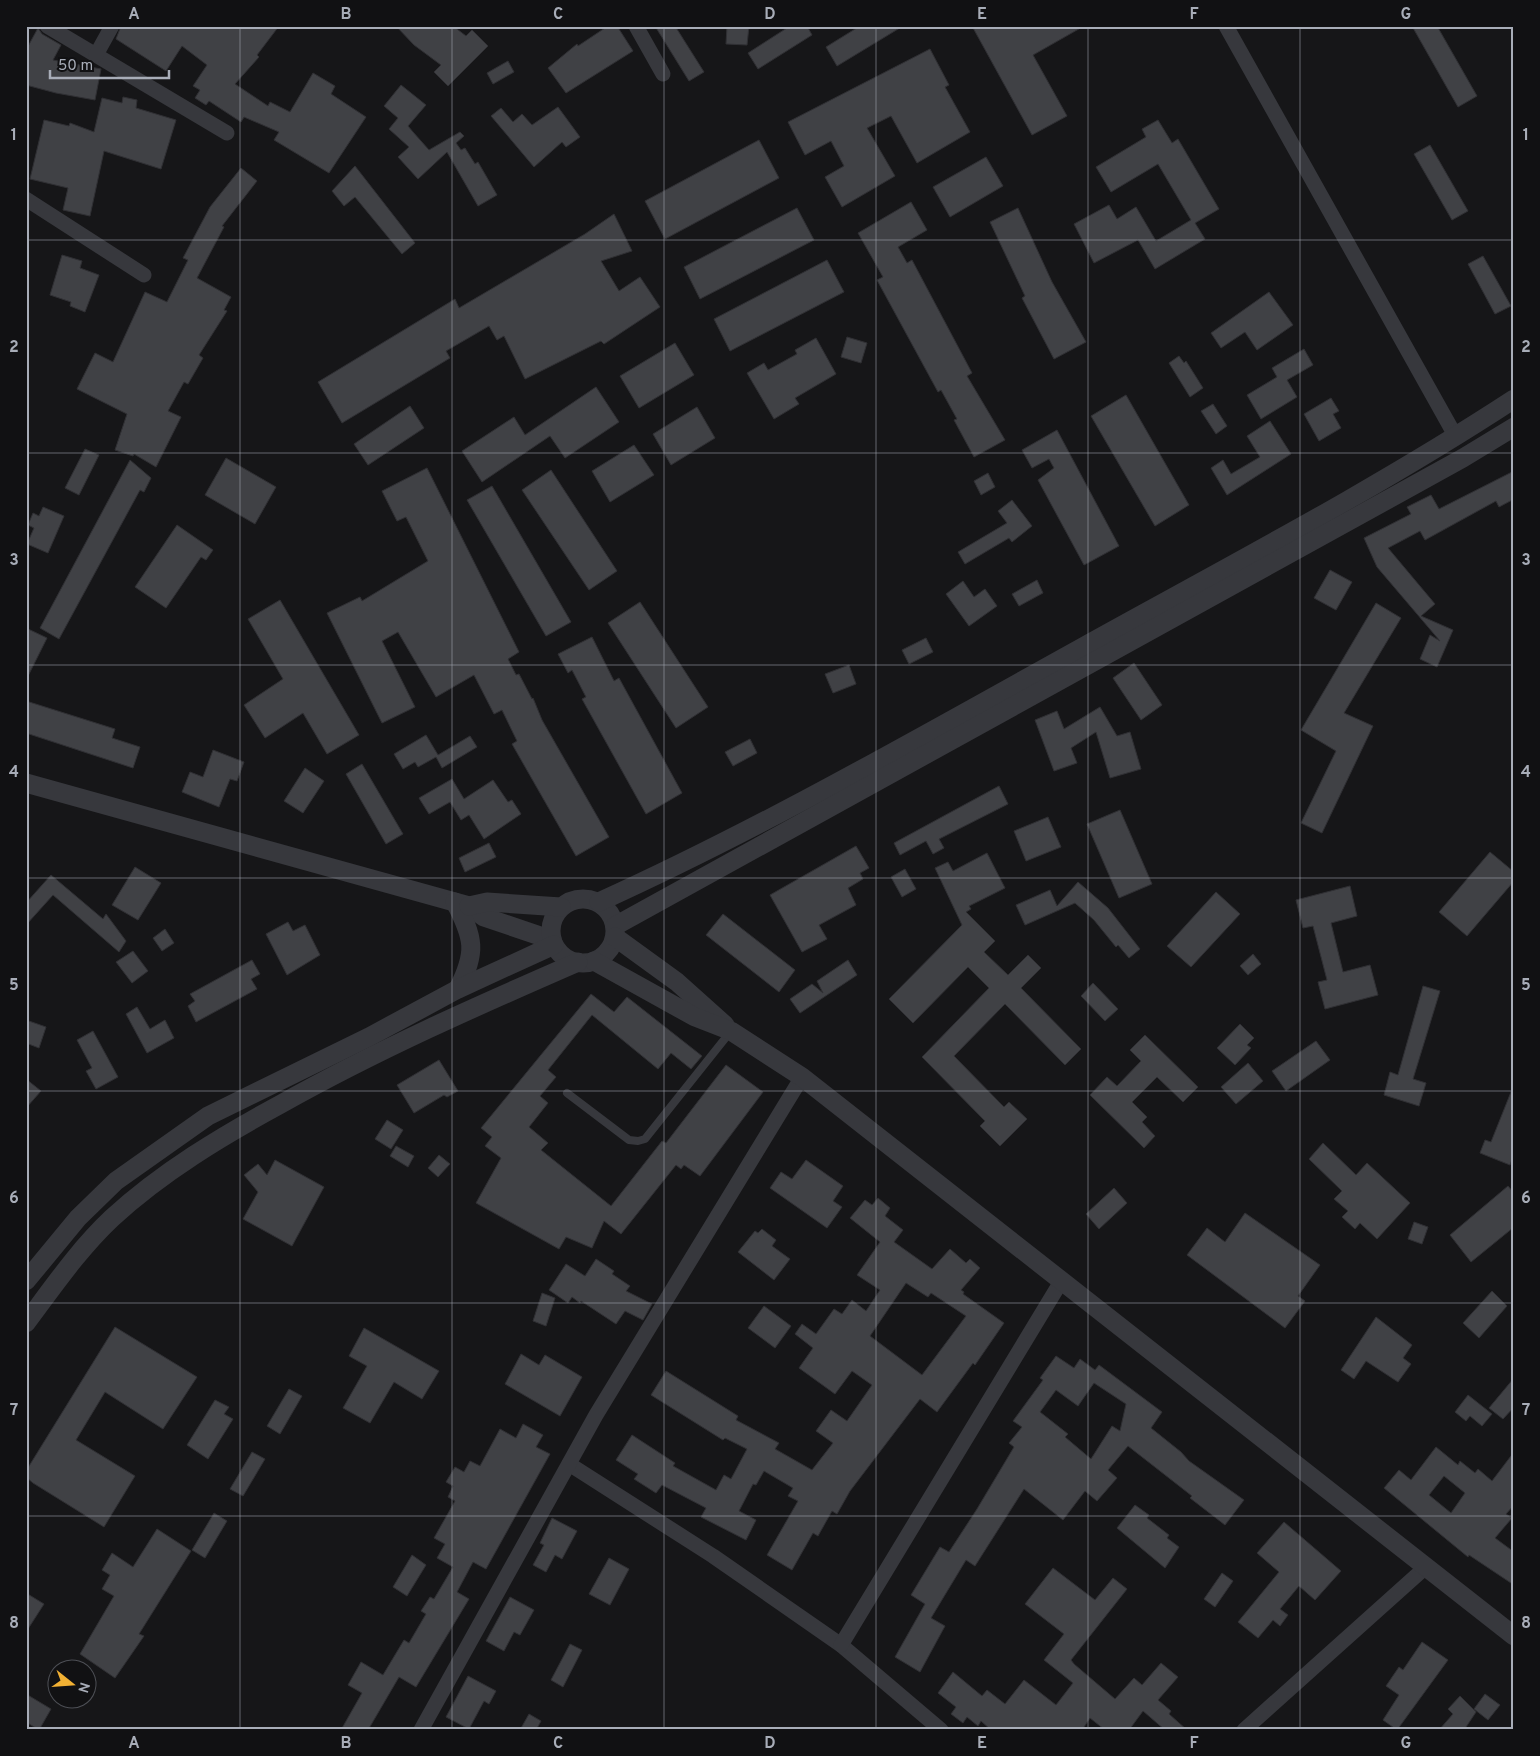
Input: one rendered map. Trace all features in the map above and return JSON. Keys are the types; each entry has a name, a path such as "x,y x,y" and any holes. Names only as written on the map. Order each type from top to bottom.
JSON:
{"street":[{"path":"47,26 227,133"},
{"path":"96,55 112,26"},
{"path":"636,26 663,74"},
{"path":"1226,26 1456,437"},
{"path":"26,199 144,275"},
{"path":"462,904 487,902 561,907 579,899 599,902 666,872 766,821 1348,500 1456,437 1514,399"},
{"path":"26,1323 86,1245 113,1217 161,1177 241,1126 338,1072 442,1021 605,954 615,932 1463,458 1514,427"},
{"path":"26,783 462,904 484,917 553,942 564,956 586,962 695,1017 732,1031"},
{"path":"599,902 610,912 615,932 691,993 732,1031 802,1077 1514,1636"},
{"path":"458,989 468,970 472,942 462,904"},
{"path":"553,942 552,922 561,907"},
{"path":"26,1281 78,1218 116,1181 208,1116 553,942"},
{"path":"420,1730 570,1464 686,1266 802,1077"},
{"path":"841,1646 1062,1280"},
{"path":"570,1464 713,1556 841,1646 941,1730"},
{"path":"1244,1730 1426,1566"}],"lane":[{"path":"567,1093 629,1140 638,1141 645,1139 732,1031"}],"building":[{"path":"121,26 279,26 257,55 259,57 235,84 268,106 270,102 290,112 313,73 335,86 331,94 366,117 329,173 274,140 279,132 244,117 241,122 209,101 206,105 195,98 200,90 193,86 207,65 182,46 166,71 116,39"},
{"path":"396,26 453,26 466,36 472,30 488,46 448,86 434,72 441,65 414,45"},
{"path":"608,26 617,26 633,51 566,93 548,68 577,44 578,46"},
{"path":"655,26 675,26 704,72 689,81"},
{"path":"727,26 749,26 747,45 726,44"},
{"path":"790,26 807,26 812,35 758,69 748,53"},
{"path":"860,26 903,26 837,66 826,47"},
{"path":"972,26 1084,26 1033,55 1067,116 1032,135"},
{"path":"1412,26 1437,26 1477,96 1458,107"},
{"path":"38,28 42,34 61,45 53,60 101,69 95,100 26,85 26,50"},
{"path":"930,49 949,85 945,87 970,132 917,163 891,116 867,128 895,176 842,207 825,177 844,166 831,141 805,155 788,122"},
{"path":"508,61 514,72 493,84 487,73"},
{"path":"401,85 426,105 408,126 413,132 429,150 460,132 464,136 456,143 461,150 465,148 475,164 478,162 497,195 478,206 447,152 418,179 398,157 409,147 389,129 398,118 384,106"},
{"path":"123,97 137,100 136,108 176,120 161,169 104,151 90,216 63,210 68,188 30,179 44,120 69,126 70,123 94,132 102,98 122,103"},
{"path":"558,107 580,137 566,147 562,142 534,167 491,116 501,108 513,122 522,114 532,125"},
{"path":"1158,120 1172,143 1178,139 1219,209 1195,223 1205,239 1155,269 1138,240 1094,263 1074,224 1109,205 1117,219 1136,207 1156,241 1191,220 1158,164 1111,192 1096,167 1146,137 1142,129"},
{"path":"759,140 779,178 665,239 645,201"},
{"path":"1430,145 1468,211 1452,220 1414,154"},
{"path":"986,157 1003,186 950,217 933,187"},
{"path":"355,166 415,243 402,254 355,197 344,206 332,191"},
{"path":"241,168 257,181 222,226 224,227 197,278 231,297 224,310 227,311 199,355 203,358 188,384 184,382 168,411 181,417 156,467 134,454 133,456 115,450 127,414 77,389 95,353 113,362 145,292 167,302 188,260 183,258 210,207"},
{"path":"911,202 927,230 898,247 907,263 912,260 972,373 967,376 1005,440 974,457 954,420 957,419 941,390 938,392 877,280 883,277 858,233"},
{"path":"797,208 814,240 700,299 684,267"},
{"path":"1018,208 1052,282 1086,342 1054,359 1022,298 1025,296 990,222"},
{"path":"614,214 632,251 601,261 619,291 640,277 660,307 604,344 601,341 525,379 504,336 497,340 489,326 446,351 450,358 342,423 318,382 455,299 459,308 585,234"},
{"path":"62,255 82,261 80,268 99,275 85,312 70,306 71,302 50,295"},
{"path":"1483,256 1511,306 1495,314 1468,264"},
{"path":"827,260 844,292 730,351 714,319"},
{"path":"1269,292 1293,325 1257,350 1245,332 1221,348 1211,333"},
{"path":"847,337 867,343 861,363 841,357"},
{"path":"816,338 836,374 795,398 799,404 774,419 747,373 764,363 768,370 797,354 795,350"},
{"path":"675,343 694,375 639,408 620,376"},
{"path":"1304,349 1313,365 1287,380 1297,397 1261,419 1247,395 1277,377 1272,368"},
{"path":"1179,356 1184,363 1186,361 1203,388 1190,397 1169,363"},
{"path":"596,387 619,422 565,458 550,436 482,482 462,451 514,417 525,435"},
{"path":"1126,395 1189,505 1155,526 1091,416"},
{"path":"1331,398 1339,411 1333,414 1341,428 1319,441 1304,414"},
{"path":"1213,404 1227,426 1216,434 1201,411"},
{"path":"410,406 424,428 368,465 354,444"},
{"path":"697,407 715,438 671,465 653,434"},
{"path":"1270,421 1291,454 1227,495 1211,468 1223,460 1231,474 1260,457 1247,436"},
{"path":"1057,430 1119,546 1084,565 1038,480 1054,468 1049,459 1032,468 1022,450"},
{"path":"634,445 654,475 610,502 592,471"},
{"path":"85,449 99,455 79,495 65,488"},
{"path":"226,458 276,487 255,524 205,495"},
{"path":"130,460 151,478 144,492 140,490 59,639 40,628"},
{"path":"427,468 519,652 508,659 516,675 519,674 533,698 542,720 609,837 576,856 512,744 517,741 502,710 494,714 474,675 436,697 398,632 382,641 415,707 382,723 327,613 360,597 362,601 428,561 406,517 397,521 382,491"},
{"path":"551,470 617,571 589,590 522,490"},
{"path":"1514,471 1514,499 1499,507 1496,501 1425,540 1420,531 1388,548 1435,604 1421,616 1453,630 1437,667 1420,659 1430,635 1440,641 1377,567 1364,538 1411,514 1407,507 1431,495 1439,509"},
{"path":"988,473 995,487 981,495 974,481"},
{"path":"492,486 571,622 546,636 467,500"},
{"path":"1012,500 1032,526 1012,542 1009,538 965,564 958,552 1007,523 998,511"},
{"path":"43,507 64,516 48,553 27,544 34,528 28,525 33,513 39,516"},
{"path":"177,525 213,550 206,560 201,557 166,608 135,587"},
{"path":"1330,570 1352,582 1336,610 1314,598"},
{"path":"1037,580 1043,593 1019,606 1012,594"},
{"path":"963,581 974,597 985,589 997,606 969,626 946,594"},
{"path":"280,600 359,735 327,754 303,713 265,738 244,705 283,679 248,619"},
{"path":"640,602 708,707 676,728 608,623"},
{"path":"1376,603 1401,618 1344,713 1373,726 1322,833 1301,823 1336,751 1301,730"},
{"path":"26,628 47,638 26,680"},
{"path":"592,637 614,681 619,678 682,793 646,814 582,699 586,697 572,670 568,673 558,654"},
{"path":"926,638 933,652 909,664 902,650"},
{"path":"1134,663 1162,705 1141,720 1113,678"},
{"path":"849,665 856,684 833,693 825,674"},
{"path":"26,701 115,729 112,738 140,747 133,768 26,733"},
{"path":"1100,707 1117,736 1130,732 1141,769 1110,778 1096,732 1071,748 1077,763 1054,771 1035,720 1057,711 1064,729"},
{"path":"426,735 438,755 470,736 477,747 442,768 436,757 418,767 415,762 403,769 394,754"},
{"path":"750,739 757,753 733,766 725,752"},
{"path":"213,750 244,762 237,781 230,779 219,807 182,792 190,772 203,777"},
{"path":"362,764 403,834 386,844 346,774"},
{"path":"305,768 324,781 303,813 284,801"},
{"path":"452,779 464,799 493,780 508,802 512,800 521,814 484,839 469,815 461,820 450,802 429,814 419,798"},
{"path":"999,786 1008,804 939,839 944,848 933,854 926,841 900,855 894,843"},
{"path":"1120,810 1152,884 1119,898 1087,824"},
{"path":"1048,817 1061,847 1026,861 1014,831"},
{"path":"489,843 496,857 465,872 459,858"},
{"path":"856,846 869,868 860,873 863,879 848,888 856,905 819,925 827,939 802,952 770,895"},
{"path":"1490,852 1514,872 1514,881 1467,936 1439,912"},
{"path":"987,853 1005,888 969,906 971,909 966,912 995,941 984,952 1008,975 1028,955 1041,968 1021,988 1081,1049 1065,1065 1005,1004 954,1056 1004,1107 1009,1102 1027,1119 1000,1146 980,1126 985,1121 922,1057 989,988 968,967 913,1023 889,999 962,925 935,868 948,862 953,871"},
{"path":"135,867 161,883 138,920 112,905"},
{"path":"905,869 916,889 902,897 891,877"},
{"path":"51,875 103,919 106,914 126,941 119,952 53,895 26,925 26,903"},
{"path":"1078,882 1108,908 1140,949 1129,958 1118,945 1116,947 1094,920 1075,903 1025,925 1016,905 1050,890 1057,906"},
{"path":"1350,886 1357,916 1331,923 1343,972 1370,965 1378,995 1325,1009 1318,982 1327,980 1313,926 1303,928 1296,900"},
{"path":"1216,892 1240,914 1191,967 1167,946"},
{"path":"723,914 795,970 779,992 706,935"},
{"path":"288,922 293,931 305,925 320,955 287,975 266,934"},
{"path":"165,929 174,943 162,951 153,938"},
{"path":"133,951 148,971 132,983 116,962"},
{"path":"1253,954 1261,964 1248,975 1240,966"},
{"path":"252,960 260,974 251,979 257,989 196,1022 188,1006 195,1001 190,994"},
{"path":"848,960 857,975 800,1013 790,999 812,984 823,993 817,981"},
{"path":"1093,983 1118,1009 1105,1021 1081,996"},
{"path":"1423,986 1440,991 1413,1079 1426,1083 1419,1106 1384,1095 1390,1072 1398,1075"},
{"path":"591,994 614,1012 627,997 702,1056 691,1069 671,1053 658,1069 592,1015 548,1070 556,1077 540,1096 548,1103 529,1127 548,1143 541,1150 611,1206 662,1141 666,1143 726,1065 763,1092 700,1176 684,1165 681,1169 676,1165 621,1234 604,1221 592,1248 566,1237 559,1249 476,1203 501,1158 485,1146 492,1137 481,1128"},
{"path":"137,1007 150,1029 165,1020 174,1038 147,1053 126,1014"},
{"path":"26,1020 46,1027 39,1048 26,1043"},
{"path":"1240,1024 1254,1038 1247,1045 1251,1048 1235,1065 1217,1048"},
{"path":"93,1031 118,1077 96,1089 86,1071 92,1068 77,1040"},
{"path":"1145,1035 1198,1087 1183,1102 1157,1077 1132,1102 1147,1117 1142,1122 1155,1136 1144,1148 1090,1095 1107,1077 1117,1086 1141,1061 1130,1050"},
{"path":"1316,1041 1330,1060 1286,1091 1272,1071"},
{"path":"439,1060 458,1091 447,1097 444,1095 414,1113 397,1085"},
{"path":"1248,1063 1263,1081 1236,1104 1221,1087"},
{"path":"26,1079 41,1091 26,1108"},
{"path":"1513,1087 1514,1154 1510,1165 1480,1153 1485,1140 1491,1142"},
{"path":"387,1120 403,1130 391,1149 375,1139"},
{"path":"1323,1143 1356,1175 1367,1163 1410,1203 1377,1239 1360,1223 1355,1229 1342,1217 1348,1211 1334,1199 1342,1191 1309,1159"},
{"path":"396,1146 414,1156 408,1167 390,1156"},
{"path":"439,1155 450,1164 438,1177 428,1168"},
{"path":"275,1160 324,1187 292,1246 243,1219 258,1192 244,1175 258,1164 267,1175"},
{"path":"806,1160 843,1186 833,1201 842,1207 827,1228 770,1188 781,1172 792,1179"},
{"path":"1508,1186 1514,1193 1514,1227 1471,1262 1450,1235"},
{"path":"1114,1188 1127,1203 1099,1229 1086,1214"},
{"path":"878,1198 890,1208 885,1216 903,1230 894,1242 932,1269 950,1249 966,1263 970,1259 980,1268 961,1290 964,1292 963,1294 1004,1323 975,1365 973,1363 937,1412 920,1399 850,1491 837,1514 832,1511 818,1536 813,1533 792,1570 767,1555 798,1501 788,1496 793,1488 764,1471 756,1485 753,1484 739,1511 756,1520 746,1540 701,1517 706,1508 662,1485 656,1493 634,1479 638,1474 616,1460 632,1435 675,1463 673,1466 716,1490 724,1475 731,1479 747,1449 725,1438 723,1440 651,1395 666,1371 738,1416 736,1420 779,1443 775,1449 812,1470 833,1443 816,1431 831,1410 847,1421 872,1385 852,1371 835,1394 799,1368 813,1348 795,1334 802,1324 816,1334 834,1309 842,1314 852,1300 866,1311 880,1290 857,1275 880,1242 850,1218 865,1200 872,1205","holes":["906,1283 928,1297 931,1293 966,1316 922,1375 870,1336"]},
{"path":"1245,1213 1320,1265 1298,1296 1305,1301 1285,1328 1187,1255 1207,1228 1225,1242"},
{"path":"1414,1222 1428,1227 1422,1244 1408,1239"},
{"path":"762,1229 776,1240 772,1246 790,1259 774,1280 738,1252 755,1231 758,1233"},
{"path":"596,1259 614,1271 612,1274 630,1286 626,1291 652,1304 643,1320 625,1311 616,1324 581,1301 580,1303 572,1297 568,1303 549,1290 566,1264 585,1276"},
{"path":"1492,1291 1507,1306 1479,1338 1463,1323"},
{"path":"542,1293 555,1298 546,1326 533,1321"},
{"path":"764,1306 791,1326 775,1348 748,1328"},
{"path":"1376,1317 1412,1345 1403,1358 1411,1364 1398,1382 1366,1361 1354,1379 1341,1370"},
{"path":"115,1327 197,1377 163,1429 105,1392 76,1440 135,1476 104,1527 33,1483 26,1477 26,1471"},
{"path":"364,1328 439,1371 422,1399 394,1382 370,1423 343,1408 367,1366 349,1356"},
{"path":"521,1354 539,1365 545,1355 582,1377 560,1416 505,1384"},
{"path":"1056,1356 1074,1368 1080,1359 1095,1370 1099,1365 1162,1412 1151,1428 1181,1452 1189,1461 1244,1500 1225,1525 1190,1498 1192,1496 1128,1446 1108,1470 1117,1478 1097,1501 1085,1491 1063,1520 1024,1489 975,1566 966,1560 931,1618 945,1626 920,1672 895,1657 925,1604 911,1595 940,1547 949,1552 1014,1447 1009,1443 1022,1427 1013,1421 1043,1380 1040,1378","holes":["1094,1383 1126,1404 1120,1431 1112,1426 1091,1459 1065,1437 1068,1434 1040,1412 1056,1390 1078,1406"]},
{"path":"1514,1378 1514,1407 1503,1419 1489,1408"},
{"path":"289,1389 302,1396 280,1434 267,1426"},
{"path":"1468,1395 1492,1414 1482,1426 1470,1416 1466,1421 1455,1412"},
{"path":"215,1400 229,1407 224,1414 233,1419 208,1459 187,1445"},
{"path":"523,1424 543,1435 536,1447 550,1454 486,1569 473,1562 457,1592 469,1599 416,1687 399,1677 368,1730 341,1730 362,1693 348,1685 361,1662 383,1675 404,1640 409,1643 426,1614 421,1611 430,1597 434,1599 453,1567 437,1558 445,1544 434,1538 455,1501 448,1497 453,1486 446,1482 455,1467 464,1472 470,1461 480,1466 500,1429 516,1438"},
{"path":"1436,1447 1458,1465 1460,1461 1475,1473 1478,1469 1492,1481 1514,1452 1514,1505 1506,1514 1512,1518 1495,1538 1514,1552 1514,1585 1469,1555 1468,1557 1384,1488 1399,1470 1411,1480","holes":["1444,1476 1465,1493 1451,1513 1429,1495"]},
{"path":"252,1452 265,1459 243,1496 230,1489"},
{"path":"1135,1505 1149,1515 1147,1518 1169,1535 1167,1538 1179,1547 1165,1568 1117,1528"},
{"path":"214,1513 227,1521 205,1558 192,1550"},
{"path":"552,1518 577,1531 562,1559 555,1555 546,1572 533,1565 544,1545 540,1543"},
{"path":"1284,1522 1341,1571 1315,1600 1299,1586 1280,1609 1288,1615 1280,1626 1273,1620 1258,1638 1238,1622 1279,1572 1257,1553"},
{"path":"157,1529 191,1551 139,1634 144,1636 115,1678 98,1666 98,1658 86,1658 80,1654 114,1596 102,1589 110,1575 102,1570 112,1553 133,1567"},
{"path":"412,1555 426,1565 407,1596 393,1587"},
{"path":"609,1558 629,1569 610,1605 589,1594"},
{"path":"1053,1568 1095,1600 1113,1578 1127,1589 1071,1660 1074,1664 1115,1699 1134,1678 1142,1685 1161,1663 1178,1677 1158,1700 1171,1711 1169,1714 1187,1730 1165,1730 1143,1711 1129,1730 1105,1730 1090,1718 1082,1730 991,1730 981,1721 978,1726 967,1717 963,1723 951,1714 956,1707 938,1693 953,1672 982,1696 987,1690 1005,1704 1024,1680 1056,1705 1073,1683 1044,1660 1064,1634 1025,1604"},
{"path":"1222,1573 1233,1581 1215,1607 1204,1599"},
{"path":"26,1593 44,1604 26,1632"},
{"path":"510,1597 534,1610 520,1635 514,1632 504,1651 486,1641"},
{"path":"1422,1642 1448,1660 1397,1730 1383,1720 1399,1695 1386,1686 1399,1667 1403,1670"},
{"path":"570,1644 582,1650 563,1687 551,1680"},
{"path":"468,1676 496,1691 489,1704 484,1701 469,1729 446,1717"},
{"path":"26,1694 51,1709 39,1730 26,1722"},
{"path":"1485,1694 1500,1705 1488,1720 1474,1709"},
{"path":"1460,1696 1476,1712 1464,1730 1439,1730 1453,1714 1448,1709"},
{"path":"529,1714 541,1721 536,1730 520,1730"}]}
